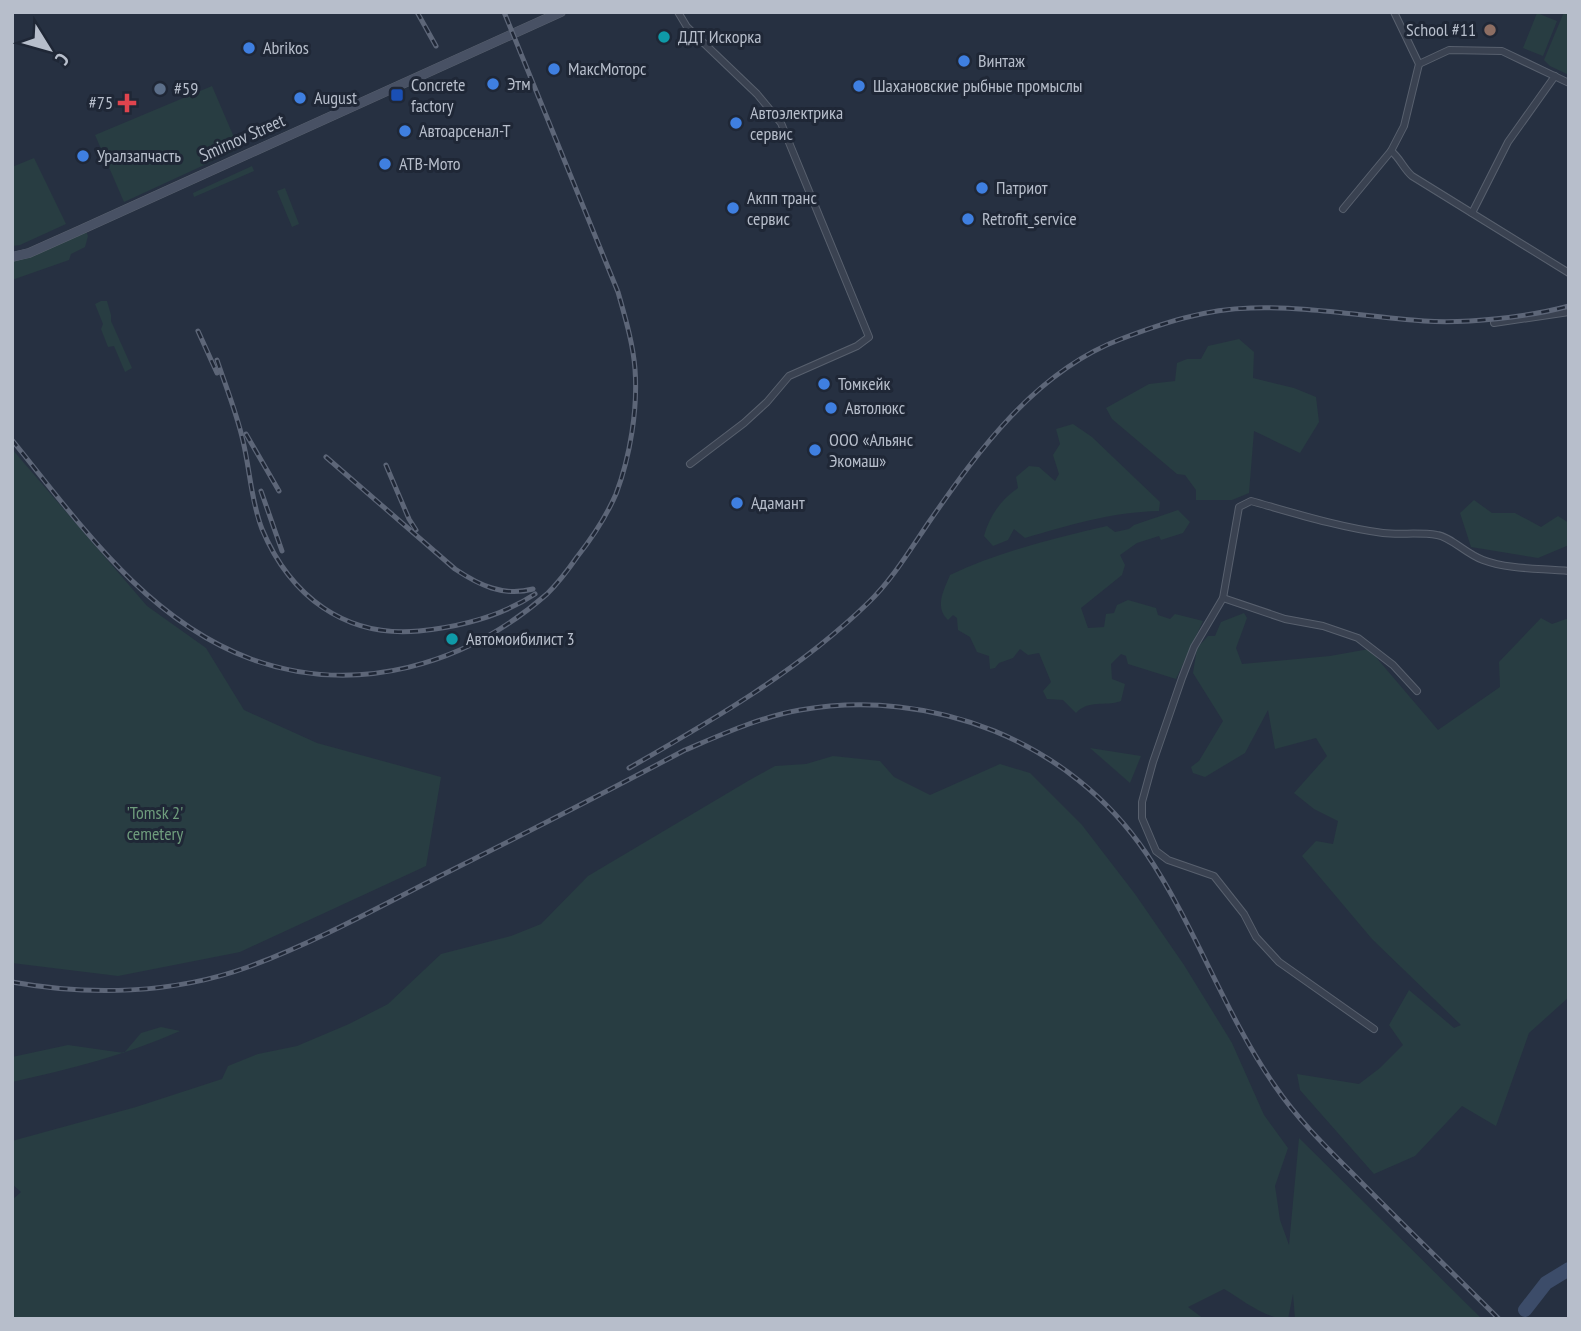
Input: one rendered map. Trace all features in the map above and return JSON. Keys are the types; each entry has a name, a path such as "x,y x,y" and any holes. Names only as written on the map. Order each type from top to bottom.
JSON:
{"main road":[{"name":"Smirnov Street","path":"12,257 29,253 65,237 561,12"}],"street":[{"path":"678,12 687,27 757,94 781,123 869,337 857,346 789,376 744,423 690,464"},
{"path":"1343,209 1391,151 1405,126 1419,64 1394,12"},
{"path":"1419,64 1449,50 1502,51 1569,83"},
{"path":"1472,213 1508,142 1555,76"},
{"path":"1391,151 1412,176 1569,274"},
{"path":"1494,323 1569,312"},
{"path":"1374,1029 1279,962 1262,944 1244,914 1214,876 1168,860 1156,850 1142,817 1142,802 1153,762 1194,647 1223,598 1239,507 1251,501 1328,522 1382,533 1435,535 1448,538 1469,555 1486,562 1518,568 1569,571"},
{"path":"1223,598 1285,619 1323,626 1358,638 1393,665 1417,691"}],"green space":[{"path":"1564,12 1569,14 1569,75 1544,60"},
{"path":"1537,13 1557,21 1543,56 1523,48"},
{"path":"212,86 239,149 124,202 95,135"},
{"path":"34,158 66,224 12,246 12,167"},
{"path":"252,166 254,171 194,197 193,193"},
{"path":"285,188 299,224 292,227 277,191"},
{"path":"86,231 88,236 85,247 71,254 69,260 12,280 12,259"},
{"path":"107,301 111,321 132,368 125,372 114,346 108,347 101,329 103,324 95,304"},
{"path":"1239,339 1254,352 1253,378 1294,388 1316,397 1319,422 1300,453 1254,431 1249,493 1232,500 1196,500 1196,490 1185,475 1177,474 1112,419 1106,408 1149,384 1175,381 1177,363 1187,359 1201,359 1208,346"},
{"path":"1073,424 1092,437 1160,502 1159,511 1108,517 1025,538 1014,529 1008,540 993,546 984,536 986,529 1001,503 1018,488 1016,477 1029,466 1039,467 1055,481 1059,474 1053,455 1060,444 1056,429"},
{"name":"'Tomsk 2' cemetery","path":"12,449 147,606 206,648 244,710 317,743 441,777 426,866 240,952 118,976 12,963"},
{"path":"1474,500 1492,513 1515,513 1541,527 1558,516 1569,523 1569,545 1538,558 1471,547 1460,513"},
{"path":"1178,510 1190,522 1183,533 1161,540 1159,536 1137,543 1120,555 1125,565 1122,575 1081,608 1088,628 1104,627 1106,614 1114,613 1117,605 1128,600 1156,608 1158,615 1170,619 1175,614 1203,621 1176,679 1128,664 1126,656 1121,654 1111,664 1112,679 1125,684 1121,701 1086,706 1076,713 1063,700 1047,699 1043,691 1051,682 1039,653 1028,655 1020,649 1013,658 990,669 989,656 977,652 970,637 958,630 957,618 953,615 948,620 944,615 941,604 950,575 1027,546 1107,526 1115,532 1129,529"},
{"path":"1244,613 1247,618 1236,648 1242,664 1330,656 1369,649 1438,730 1500,687 1499,662 1541,618 1552,624 1569,618 1569,997 1529,1033 1496,1126 1462,1106 1415,1156 1374,1174 1300,1090 1297,1074 1359,1084 1403,1045 1389,1025 1409,990 1454,1028 1461,1025 1372,939 1302,856 1316,841 1333,844 1338,821 1314,809 1294,793 1327,756 1316,738 1275,749 1268,710 1245,753 1205,777 1193,773 1191,767 1199,761 1223,721 1193,673 1197,648 1208,636 1215,636 1221,622"},
{"path":"1090,748 1141,756 1130,783"},
{"path":"833,756 880,761 894,777 930,795 1000,764 1030,773 1082,825 1135,894 1184,965 1232,1043 1264,1115 1288,1148 1275,1186 1280,1220 1289,1245 1299,1138 1482,1319 1295,1319 1293,1294 1288,1319 1279,1318 1254,1308 1224,1289 1188,1307 1204,1319 12,1319 12,1200 21,1192 12,1184 12,1141 136,1107 222,1079 228,1066 258,1054 297,1046 349,1024 388,1004 441,954 511,936 541,924 588,876 775,766 806,764"},
{"path":"161,1027 180,1031 160,1040 125,1052 141,1033"},
{"path":"68,1045 123,1053 12,1082 12,1057"}],"waterway":[{"path":"1525,1310 1546,1283 1569,1269"}],"railway":[{"path":"417,12 436,46"},
{"path":"12,440 90,536 147,595 213,642 251,659 291,670 330,675 369,674 408,667 445,656 481,639 515,619 547,594 593,535 616,494 632,433 635,369 631,340 618,292 504,12"},
{"path":"629,768 754,693 841,628 885,585 989,441 1036,392 1090,353 1168,322 1234,309 1294,309 1440,322 1497,319 1569,306"},
{"path":"198,331 217,373"},
{"path":"217,360 241,431 255,508 262,529 288,574 304,593 323,608 367,627 419,631 479,619 535,594"},
{"path":"246,434 279,491"},
{"path":"326,457 464,575 501,590 512,592 533,589"},
{"path":"386,465 416,530"},
{"path":"261,491 282,551"},
{"path":"12,982 101,991 161,987 220,976 273,958 321,936 685,750 742,727 800,710 850,705 899,707 947,716 994,731 1038,752 1078,780 1115,814 1164,881 1240,1029 1284,1099 1324,1145 1499,1319"}],"place":[{"name":"School #11","path":"1490,30"},
{"name":"ДДТ Искорка","path":"664,37"},
{"name":"Abrikos","path":"249,48"},
{"name":"Винтаж","path":"964,61"},
{"name":"МаксМоторс","path":"554,69"},
{"name":"Этм","path":"493,84"},
{"name":"Шахановские рыбные промыслы","path":"859,86"},
{"name":"#59","path":"160,89"},
{"name":"Concrete factory","path":"397,95"},
{"name":"August","path":"300,98"},
{"name":"#75","path":"127,103"},
{"name":"Автоэлектрика сервис","path":"736,123"},
{"name":"Автоарсенал-Т","path":"405,131"},
{"name":"Уралзапчасть","path":"83,156"},
{"name":"АТВ-Мото","path":"385,164"},
{"name":"Патриот","path":"982,188"},
{"name":"Акпп транс сервис","path":"733,208"},
{"name":"Retrofit_service","path":"968,219"},
{"name":"Томкейк","path":"824,384"},
{"name":"Автолюкс","path":"831,408"},
{"name":"ООО «Альянс Экомаш»","path":"815,450"},
{"name":"Адамант","path":"737,503"},
{"name":"Автомоибилист 3","path":"452,639"}]}
